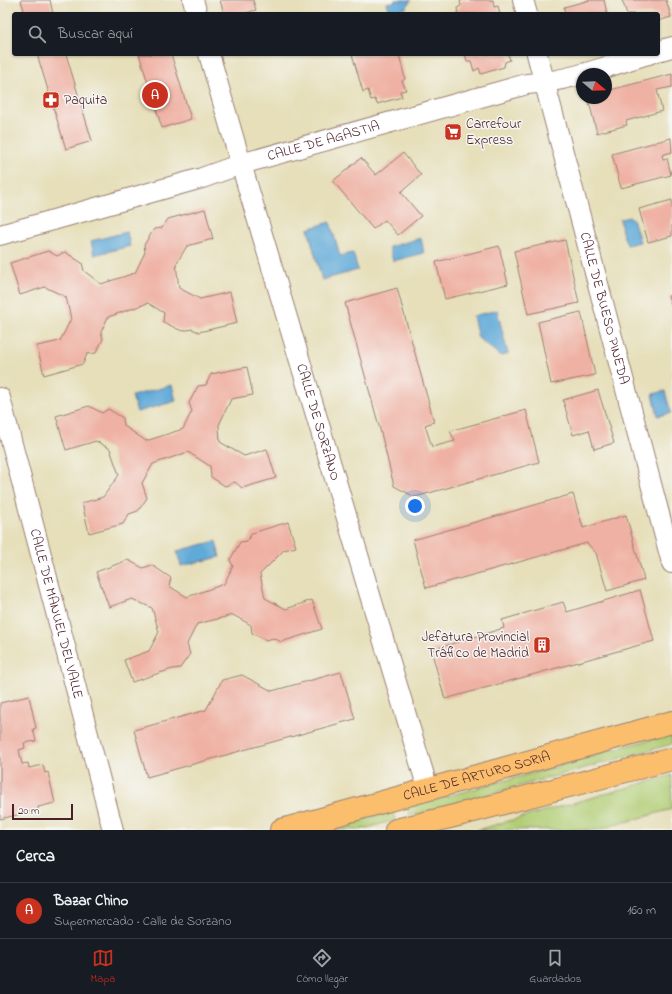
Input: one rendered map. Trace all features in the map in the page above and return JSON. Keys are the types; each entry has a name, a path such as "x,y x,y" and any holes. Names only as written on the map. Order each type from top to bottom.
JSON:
{"main road":[{"name":"CALLE DE ARTURO SORIA","path":"281,830 672,722"},
{"path":"396,830 438,825 672,759"}],"street":[{"path":"193,0 197,12"},
{"path":"523,0 526,12"},
{"path":"660,50 672,47"},
{"name":"CALLE DE SORZANO","path":"210,56 428,789"},
{"name":"CALLE DE BUESO PINEDA","path":"538,56 672,563"},
{"name":"CALLE DE AGASTIA","path":"0,234 202,178 241,164 528,84 545,83 642,56"},
{"name":"CALLE DE MANUEL DEL VALLE","path":"0,398 113,830"}],"green space":[{"path":"672,734 672,744 410,816 407,807 563,765 575,759"},
{"path":"672,775 672,809 597,830 477,830"},
{"path":"393,811 395,820 360,830 324,830"}],"water":[{"path":"395,0 411,0 406,8 396,12 390,12 387,3 394,2"},
{"path":"630,217 630,219 633,219 640,242 627,245 622,232 620,219"},
{"path":"330,222 340,256 353,253 358,270 322,280 308,229"},
{"path":"127,232 130,246 94,255 91,241"},
{"path":"421,238 424,253 393,261 389,247"},
{"path":"497,310 508,354 501,356 478,338 473,316"},
{"path":"172,385 176,401 137,412 132,396"},
{"path":"665,391 671,413 658,416 653,394"},
{"path":"216,541 220,557 181,566 177,551"}],"building":[{"path":"21,0 50,0 53,12 24,12"},
{"path":"220,0 253,0 256,10 250,12 223,12"},
{"path":"493,0 494,7 498,6 500,12 458,12 457,8 461,6 460,1"},
{"path":"590,0 604,0 607,12 565,12 564,7"},
{"path":"622,0 666,0 671,17 660,20 660,12 626,12"},
{"path":"38,56 67,56 92,141 66,149"},
{"path":"140,56 172,56 191,119 162,128"},
{"path":"353,56 399,56 405,79 402,81 406,90 400,91 402,97 377,104 375,99 371,100 368,90 363,92"},
{"path":"466,56 509,56 510,60 505,62 504,67 481,74 479,68 474,71 471,61 467,61"},
{"path":"672,74 672,87 657,90 662,111 626,121 627,125 597,133 590,104 612,104 612,89"},
{"path":"671,138 672,152 662,155 663,159 667,158 671,175 621,188 612,154"},
{"path":"403,153 421,175 401,192 421,216 398,235 385,220 373,229 333,181 361,158 376,175"},
{"path":"672,200 672,236 648,242 639,209"},
{"path":"205,209 213,239 187,246 176,264 179,288 200,299 230,292 237,323 199,332 192,329 182,331 163,322 164,313 148,303 108,317 101,332 103,339 96,353 87,354 83,364 44,375 37,346 60,341 71,319 66,297 45,287 20,295 10,263 48,251 57,256 65,252 82,263 84,271 101,284 135,273 145,252 144,245 154,229 162,228 168,219"},
{"path":"565,240 579,303 528,314 514,251"},
{"path":"499,246 508,284 445,299 436,262"},
{"path":"397,288 434,422 425,425 432,447 455,441 450,431 526,410 539,462 415,497 394,486 345,303"},
{"path":"672,295 672,308 668,296"},
{"path":"581,312 595,375 551,384 538,322"},
{"path":"247,367 253,395 231,399 219,425 220,442 244,456 267,449 276,478 242,488 235,482 225,486 211,477 210,466 188,452 153,464 142,483 147,498 138,511 129,514 123,524 89,533 82,503 103,497 119,475 110,449 96,441 66,450 56,416 89,406 102,413 108,409 123,418 124,426 146,441 183,429 192,411 189,403 198,386 206,385 211,374"},
{"path":"598,390 614,443 594,449 589,430 573,435 563,400"},
{"path":"573,494 583,528 626,515 644,580 607,591 596,553 587,543 426,588 413,540"},
{"path":"288,522 296,547 284,550 260,574 265,598 286,609 312,600 322,629 281,642 274,638 266,640 252,633 251,625 233,615 197,624 187,644 190,654 180,668 172,669 132,682 124,660 149,651 159,632 152,608 132,599 109,607 96,572 128,560 143,568 152,565 171,578 169,586 187,597 224,584 233,566 230,560 240,542 247,541 252,533"},
{"name":"Jefatura Provincial Tráfico de Madrid","path":"640,590 654,641 445,699 431,650 504,628 502,620 563,602 567,612"},
{"path":"341,672 355,719 147,777 134,730 206,710 222,680 242,675 272,691"},
{"path":"29,696 36,728 33,729 36,741 24,743 25,748 19,750 22,764 28,763 29,768 43,765 45,773 48,772 55,803 38,807 38,810 0,819 0,703"}],"place":[{"name":"Bazar Chino","path":"155,95"},
{"name":"Paquita","path":"51,100"},
{"name":"Carrefour Express","path":"453,132"},
{"name":"Jefatura Provincial Tráfico de Madrid","path":"542,645"}]}
